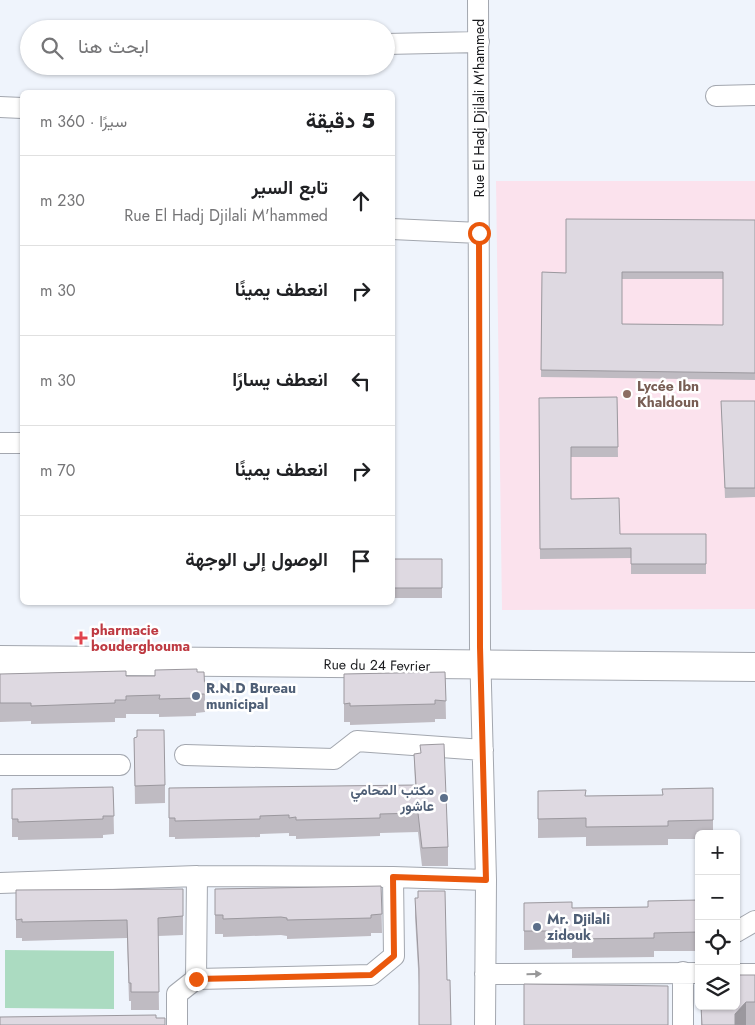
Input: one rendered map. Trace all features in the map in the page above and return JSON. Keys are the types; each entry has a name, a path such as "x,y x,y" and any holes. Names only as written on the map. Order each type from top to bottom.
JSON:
{"street":[{"name":"Rue El Hadj Djilali M'hammed","path":"478,0 481,666 486,880 485,1025"},
{"path":"395,44 479,42"},
{"path":"716,96 755,95"},
{"path":"0,108 20,108"},
{"path":"395,229 479,233"},
{"path":"0,443 20,443"},
{"name":"Rue du 24 Fevrier","path":"0,660 481,666 755,666"},
{"path":"185,755 334,759 357,741 483,750"},
{"path":"0,765 120,764"},
{"path":"0,883 197,876 393,877 486,880"},
{"path":"196,979 197,876"},
{"path":"177,1025 177,994 196,979 371,975 394,956 393,877"},
{"path":"740,930 755,921"},
{"path":"485,974 691,972 684,1025"},
{"path":"740,974 755,974"}],"shaded area":[{"name":"Lycée Ibn Khaldoun","path":"496,181 755,181 755,609 502,610"}],"green space":[{"path":"5,950 114,951 114,1009 5,1008"}],"building":[{"path":"566,219 755,220 755,373 541,370 542,272 566,273","holes":["622,272 723,272 723,325 622,324"]},
{"path":"617,397 618,447 571,447 571,499 619,498 620,534 706,534 706,564 631,564 631,548 540,549 539,398"},
{"path":"721,401 755,401 755,488 725,488"},
{"path":"395,559 442,559 442,588 395,588"},
{"path":"197,669 197,672 204,672 205,694 196,694 196,698 159,699 160,695 126,696 126,700 115,700 115,703 31,706 31,703 0,703 0,674 126,671 126,676 155,676 155,670"},
{"path":"445,672 446,701 435,700 435,704 350,706 350,703 344,704 344,674"},
{"path":"137,730 164,730 165,785 135,786 134,738 137,737"},
{"path":"444,744 448,847 422,848 418,813 380,814 380,818 296,820 296,817 289,818 289,815 260,816 260,819 175,821 175,818 169,818 169,788 416,785 414,754 421,753 420,745"},
{"path":"113,787 114,816 103,816 103,819 18,822 18,819 12,819 12,789"},
{"path":"713,788 713,820 668,821 668,826 586,827 586,818 538,819 538,791 586,790 585,796 663,795 662,789"},
{"path":"381,886 382,914 371,915 371,918 287,920 287,918 281,917 223,919 223,915 215,915 215,889"},
{"path":"183,889 183,916 158,918 159,992 131,992 127,920 22,922 22,919 16,920 16,890"},
{"path":"418,891 445,891 447,980 450,980 451,1025 419,1025 419,969 415,898 418,898"},
{"path":"695,900 695,932 654,933 654,938 572,939 572,931 524,931 524,903 572,902 572,908 648,907 648,901"},
{"path":"740,975 755,975 755,1002 746,1002 740,1009"},
{"path":"524,984 668,986 668,1025 524,1025"},
{"path":"701,1010 739,1010 735,1014 735,1025 702,1025"},
{"path":"156,1015 156,1018 165,1018 165,1025 0,1025 0,1017"}],"place":[{"name":"Lycée Ibn Khaldoun","path":"627,394"},
{"name":"pharmacie bouderghouma","path":"81,638"},
{"name":"R.N.D Bureau municipal","path":"196,696"},
{"name":"مكتب المحامي عاشور","path":"444,798"},
{"name":"Mr. Djilali zidouk","path":"537,927"}],"route":[{"path":"196,979 371,975 394,956 393,877 486,880 480,647 479,233"}]}
